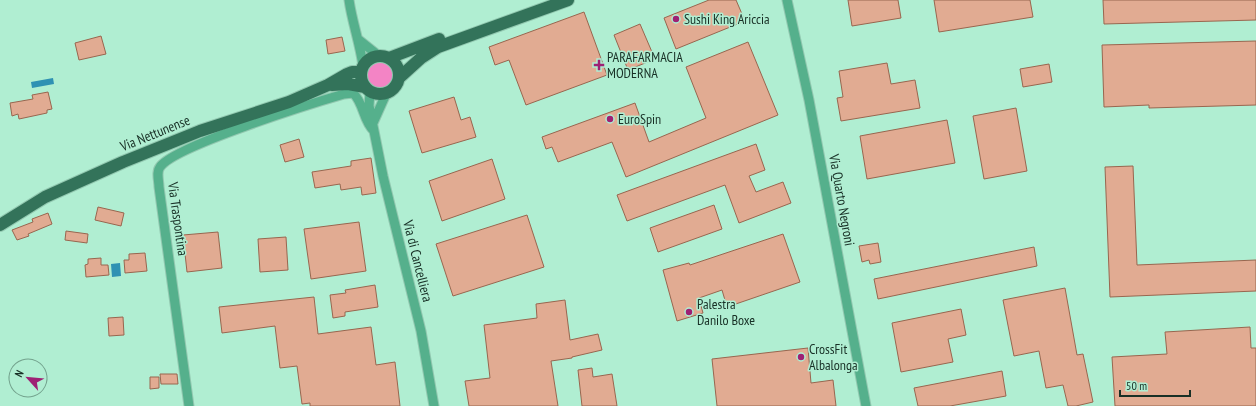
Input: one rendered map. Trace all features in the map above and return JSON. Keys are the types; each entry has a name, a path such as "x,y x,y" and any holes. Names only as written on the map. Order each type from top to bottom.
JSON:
{"main road":[{"name":"Via Nettunense","path":"0,225 45,197 123,162 172,142 289,102 328,86 347,74 362,69 370,59 384,57 546,0"},
{"path":"400,77 421,58 438,47 568,0"},
{"path":"384,57 397,66 400,71 400,77 396,88 386,94"},
{"path":"362,69 361,77 367,89"},
{"name":"Via Nettunense","path":"328,86 348,84 367,89 378,95 386,94"}],"street":[{"path":"348,0 350,12 359,40 362,69"},
{"name":"Via Quarto Negroni","path":"787,0 810,106 866,406"},
{"path":"359,40 384,57"},
{"name":"Via di Cancelliera","path":"367,89 383,176 421,331 434,406"},
{"name":"Via Traspontina","path":"190,406 159,188 158,171 160,167 179,152 222,135 344,94 353,93 358,97 370,127 374,127"},
{"path":"374,127 386,94"}],"shaded area":[{"path":"380,61 390,65 394,75 390,85 380,89 370,85 366,75 370,65"}],"water":[{"path":"53,78 54,84 32,88 31,82"},
{"path":"120,263 121,276 112,277 111,264"}],"building":[{"path":"709,0 736,0 745,21 676,49 664,18"},
{"path":"848,0 898,0 901,18 852,26"},
{"path":"934,0 1030,0 1033,17 939,32"},
{"path":"1103,0 1256,0 1256,20 1104,24"},
{"path":"584,12 607,75 526,105 509,60 495,65 489,47"},
{"path":"640,24 655,59 628,70 614,35"},
{"path":"101,36 106,54 79,60 75,43"},
{"path":"342,37 345,51 328,54 326,40"},
{"path":"1256,41 1256,105 1149,108 1149,105 1104,107 1102,45"},
{"path":"748,42 778,115 626,177 612,142 558,162 552,147 546,149 542,137 635,103 649,142 706,118 686,67"},
{"path":"887,63 891,84 915,80 920,108 841,121 837,98 843,97 839,71"},
{"path":"1049,64 1052,82 1023,87 1020,69"},
{"path":"48,92 52,109 47,110 47,113 19,119 18,114 12,116 10,103 33,99 32,95"},
{"path":"454,97 461,120 470,117 476,137 422,153 409,111"},
{"path":"1016,108 1027,171 984,179 973,116"},
{"path":"947,120 955,163 867,179 860,136"},
{"path":"299,139 304,157 285,162 280,145"},
{"path":"756,144 765,170 749,176 756,192 783,182 791,203 739,223 725,185 627,221 617,195"},
{"path":"371,158 376,193 362,195 361,187 341,190 340,184 315,188 312,172 351,166 351,161"},
{"path":"492,159 505,199 442,221 429,181"},
{"path":"1133,166 1137,265 1256,260 1256,291 1110,297 1105,167"},
{"path":"714,205 722,229 658,252 650,228"},
{"path":"98,207 124,213 121,226 95,220"},
{"path":"48,213 52,224 28,234 29,236 17,240 12,230 33,222 32,219"},
{"path":"527,215 544,267 453,296 436,244"},
{"path":"359,222 366,271 311,279 304,229"},
{"path":"66,231 88,234 87,243 65,240"},
{"path":"218,232 222,268 187,272 183,235"},
{"path":"783,234 800,282 727,307 722,290 699,298 703,313 677,321 663,270 689,263 690,265"},
{"path":"286,237 288,270 260,272 258,239"},
{"path":"878,243 881,262 870,264 869,260 862,262 859,246"},
{"path":"1034,247 1037,266 878,299 874,279"},
{"path":"145,253 147,271 125,273 124,260 129,260 129,254"},
{"path":"101,258 101,265 108,265 109,275 86,277 85,265 88,264 88,259"},
{"path":"375,285 378,307 345,312 345,316 333,318 330,295 346,293 345,290"},
{"path":"1065,288 1077,355 1083,354 1093,402 1076,406 1068,406 1063,385 1046,388 1039,351 1014,356 1003,300"},
{"path":"314,297 318,334 371,327 376,365 395,362 400,406 310,406 310,403 302,404 297,366 280,368 275,326 222,333 219,307"},
{"path":"565,300 570,340 598,334 602,350 572,358 551,361 558,406 469,406 465,381 490,378 484,325 537,318 536,304"},
{"path":"961,309 966,335 948,339 953,362 901,372 892,323"},
{"path":"123,317 124,335 109,336 108,318"},
{"path":"1250,327 1251,348 1256,348 1256,406 1115,406 1112,357 1167,354 1165,332"},
{"path":"808,348 811,383 833,380 836,406 717,406 712,359"},
{"path":"592,368 593,377 612,374 617,406 582,406 578,370"},
{"path":"1002,371 1006,396 950,406 918,406 914,388"},
{"path":"160,374 177,374 178,384 161,384"},
{"path":"150,377 159,377 159,388 150,389"}],"place":[{"name":"Sushi King Ariccia","path":"676,19"},
{"name":"PARAFARMACIA MODERNA","path":"599,65"},
{"name":"EuroSpin","path":"610,119"},
{"name":"Palestra Danilo Boxe","path":"689,312"},
{"name":"CrossFit Albalonga","path":"801,357"}]}
